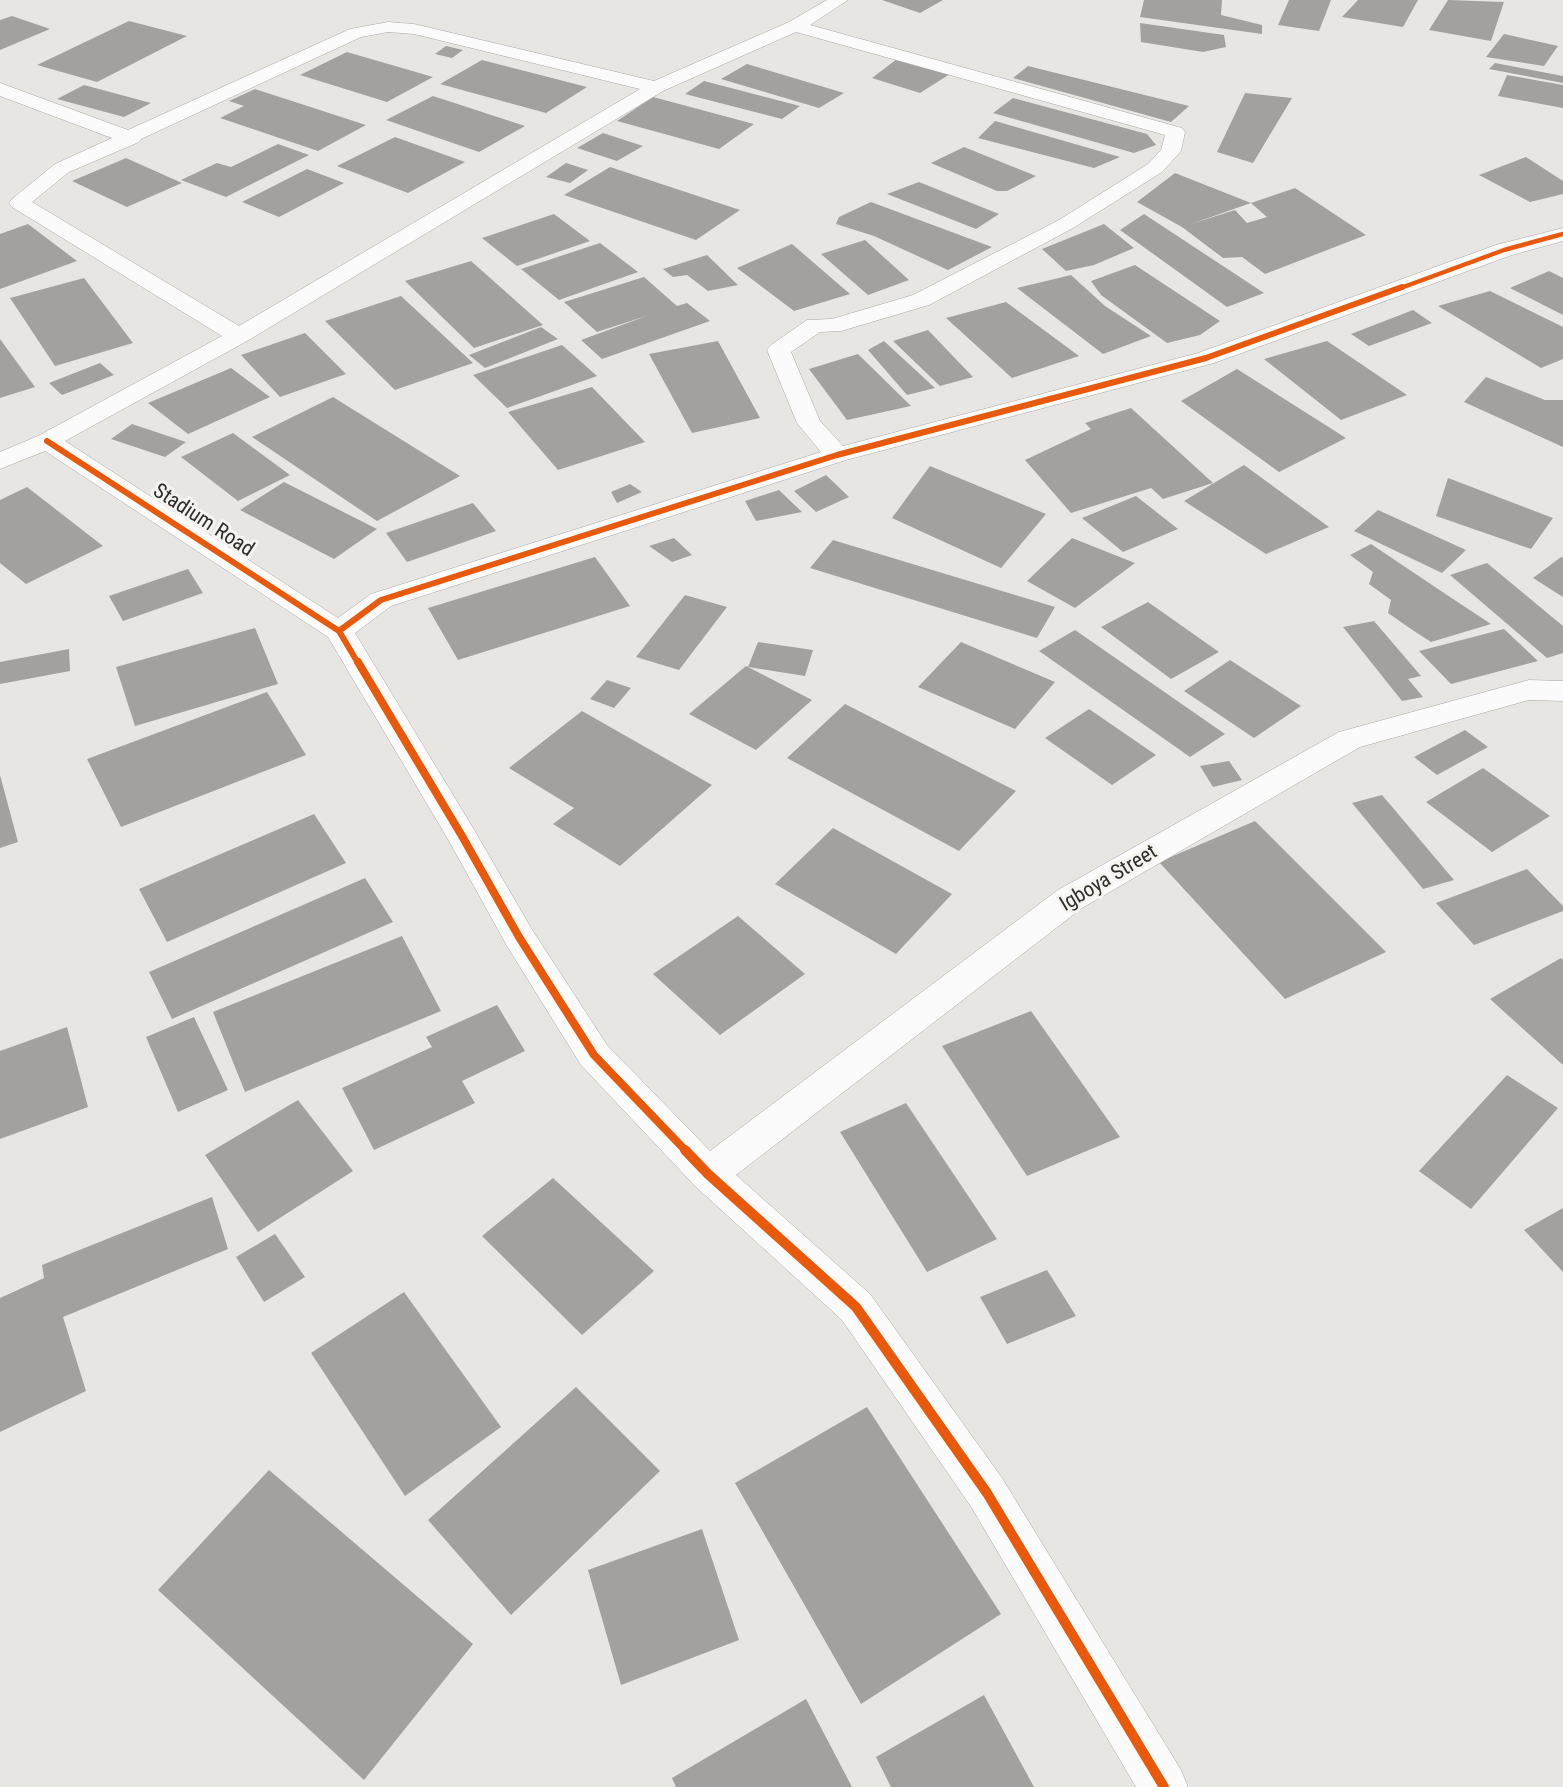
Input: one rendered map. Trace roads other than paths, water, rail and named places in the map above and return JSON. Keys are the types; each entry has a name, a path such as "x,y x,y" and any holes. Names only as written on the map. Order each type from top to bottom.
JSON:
{"street":[{"path":"0,461 47,441 239,336 656,87 795,26 839,0"},
{"path":"795,26 1175,132 1171,151 1155,168 1066,224 921,300 833,326 815,325 780,350 809,423 837,455"},
{"path":"239,336 19,203 62,168 132,138 356,33 388,27 414,29 656,87"},
{"path":"0,89 46,108 132,138"},
{"path":"1164,1787 987,1493 856,1308 708,1174 594,1055 519,937 462,836 339,631 381,600 837,455 1206,358 1504,250 1563,234"},
{"name":"Stadium Road","path":"47,441 339,631"},
{"name":"Igboya Street","path":"708,1174 1070,899 1339,745 1350,739 1529,690 1563,691"}]}
